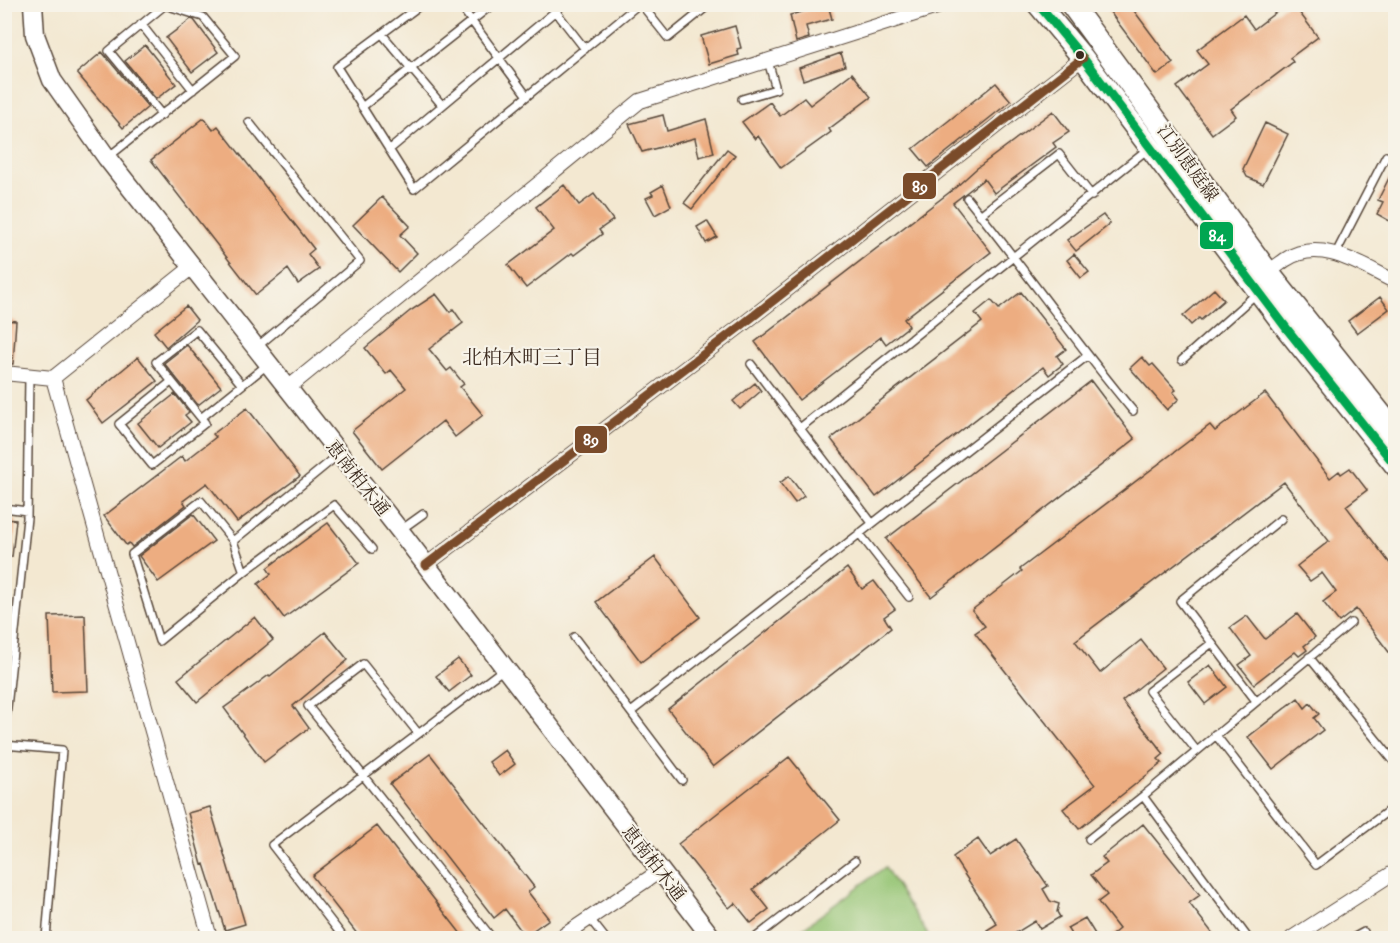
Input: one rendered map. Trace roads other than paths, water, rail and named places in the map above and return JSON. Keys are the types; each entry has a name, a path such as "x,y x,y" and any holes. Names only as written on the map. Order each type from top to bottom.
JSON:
{"main road":[{"name":"江別恵庭線","path":"1038,4 1083,58 1395,466"},
{"name":"江別恵庭線","path":"1071,4 1268,272 1395,433"}],"street":[{"name":"恵南柏木通","path":"33,4 35,35 52,80 107,158 400,531 712,939"},
{"path":"288,388 640,100 946,4"},
{"path":"426,566 742,325 1083,58"},
{"path":"1259,291 1268,272 1295,254 1308,251 1336,253 1395,282"},
{"path":"4,373 53,378 192,267"},
{"path":"53,378 210,939"},
{"path":"560,939 660,871"},
{"path":"1293,939 1395,871"}],"lane":[{"path":"422,4 337,67 414,189 640,4 668,38 710,4"},
{"path":"459,4 527,96"},
{"path":"362,106 493,4"},
{"path":"550,4 585,49"},
{"path":"389,150 564,4"},
{"path":"107,158 162,115 235,56 203,17 165,5 109,51 162,115"},
{"path":"141,24 193,90"},
{"path":"382,34 442,105"},
{"path":"742,99 776,88 768,60"},
{"path":"249,122 360,261 256,348"},
{"path":"800,428 1167,134"},
{"path":"980,214 1059,154 1092,196"},
{"path":"1336,253 1386,156"},
{"path":"967,198 1014,256 1087,356 1133,411"},
{"path":"1182,360 1259,291"},
{"path":"171,382 119,424 152,465 205,423 156,362 197,330 242,385"},
{"path":"631,712 1087,356"},
{"path":"201,418 268,364"},
{"path":"751,364 873,523"},
{"path":"4,736 27,510 29,376"},
{"path":"232,541 340,454"},
{"path":"244,572 232,541 201,501 132,554 159,641 244,572 334,505 372,549"},
{"path":"4,508 27,510"},
{"path":"400,531 423,514"},
{"path":"1256,700 1180,601 1281,519"},
{"path":"859,533 909,597"},
{"path":"1089,839 1351,623"},
{"path":"574,637 682,780"},
{"path":"1196,750 1149,691 1212,643"},
{"path":"4,645 14,646"},
{"path":"1309,657 1395,764"},
{"path":"418,733 363,664 308,706 492,939"},
{"path":"344,939 272,845 505,668"},
{"path":"1215,734 1316,866 1395,805"},
{"path":"4,745 62,750 46,939"},
{"path":"1143,796 1248,939"},
{"path":"755,939 855,861"},
{"path":"590,919 604,939"},
{"path":"1353,939 1364,932"}],"district":[{"name":"北柏木町三丁目","path":"532,357"}]}
